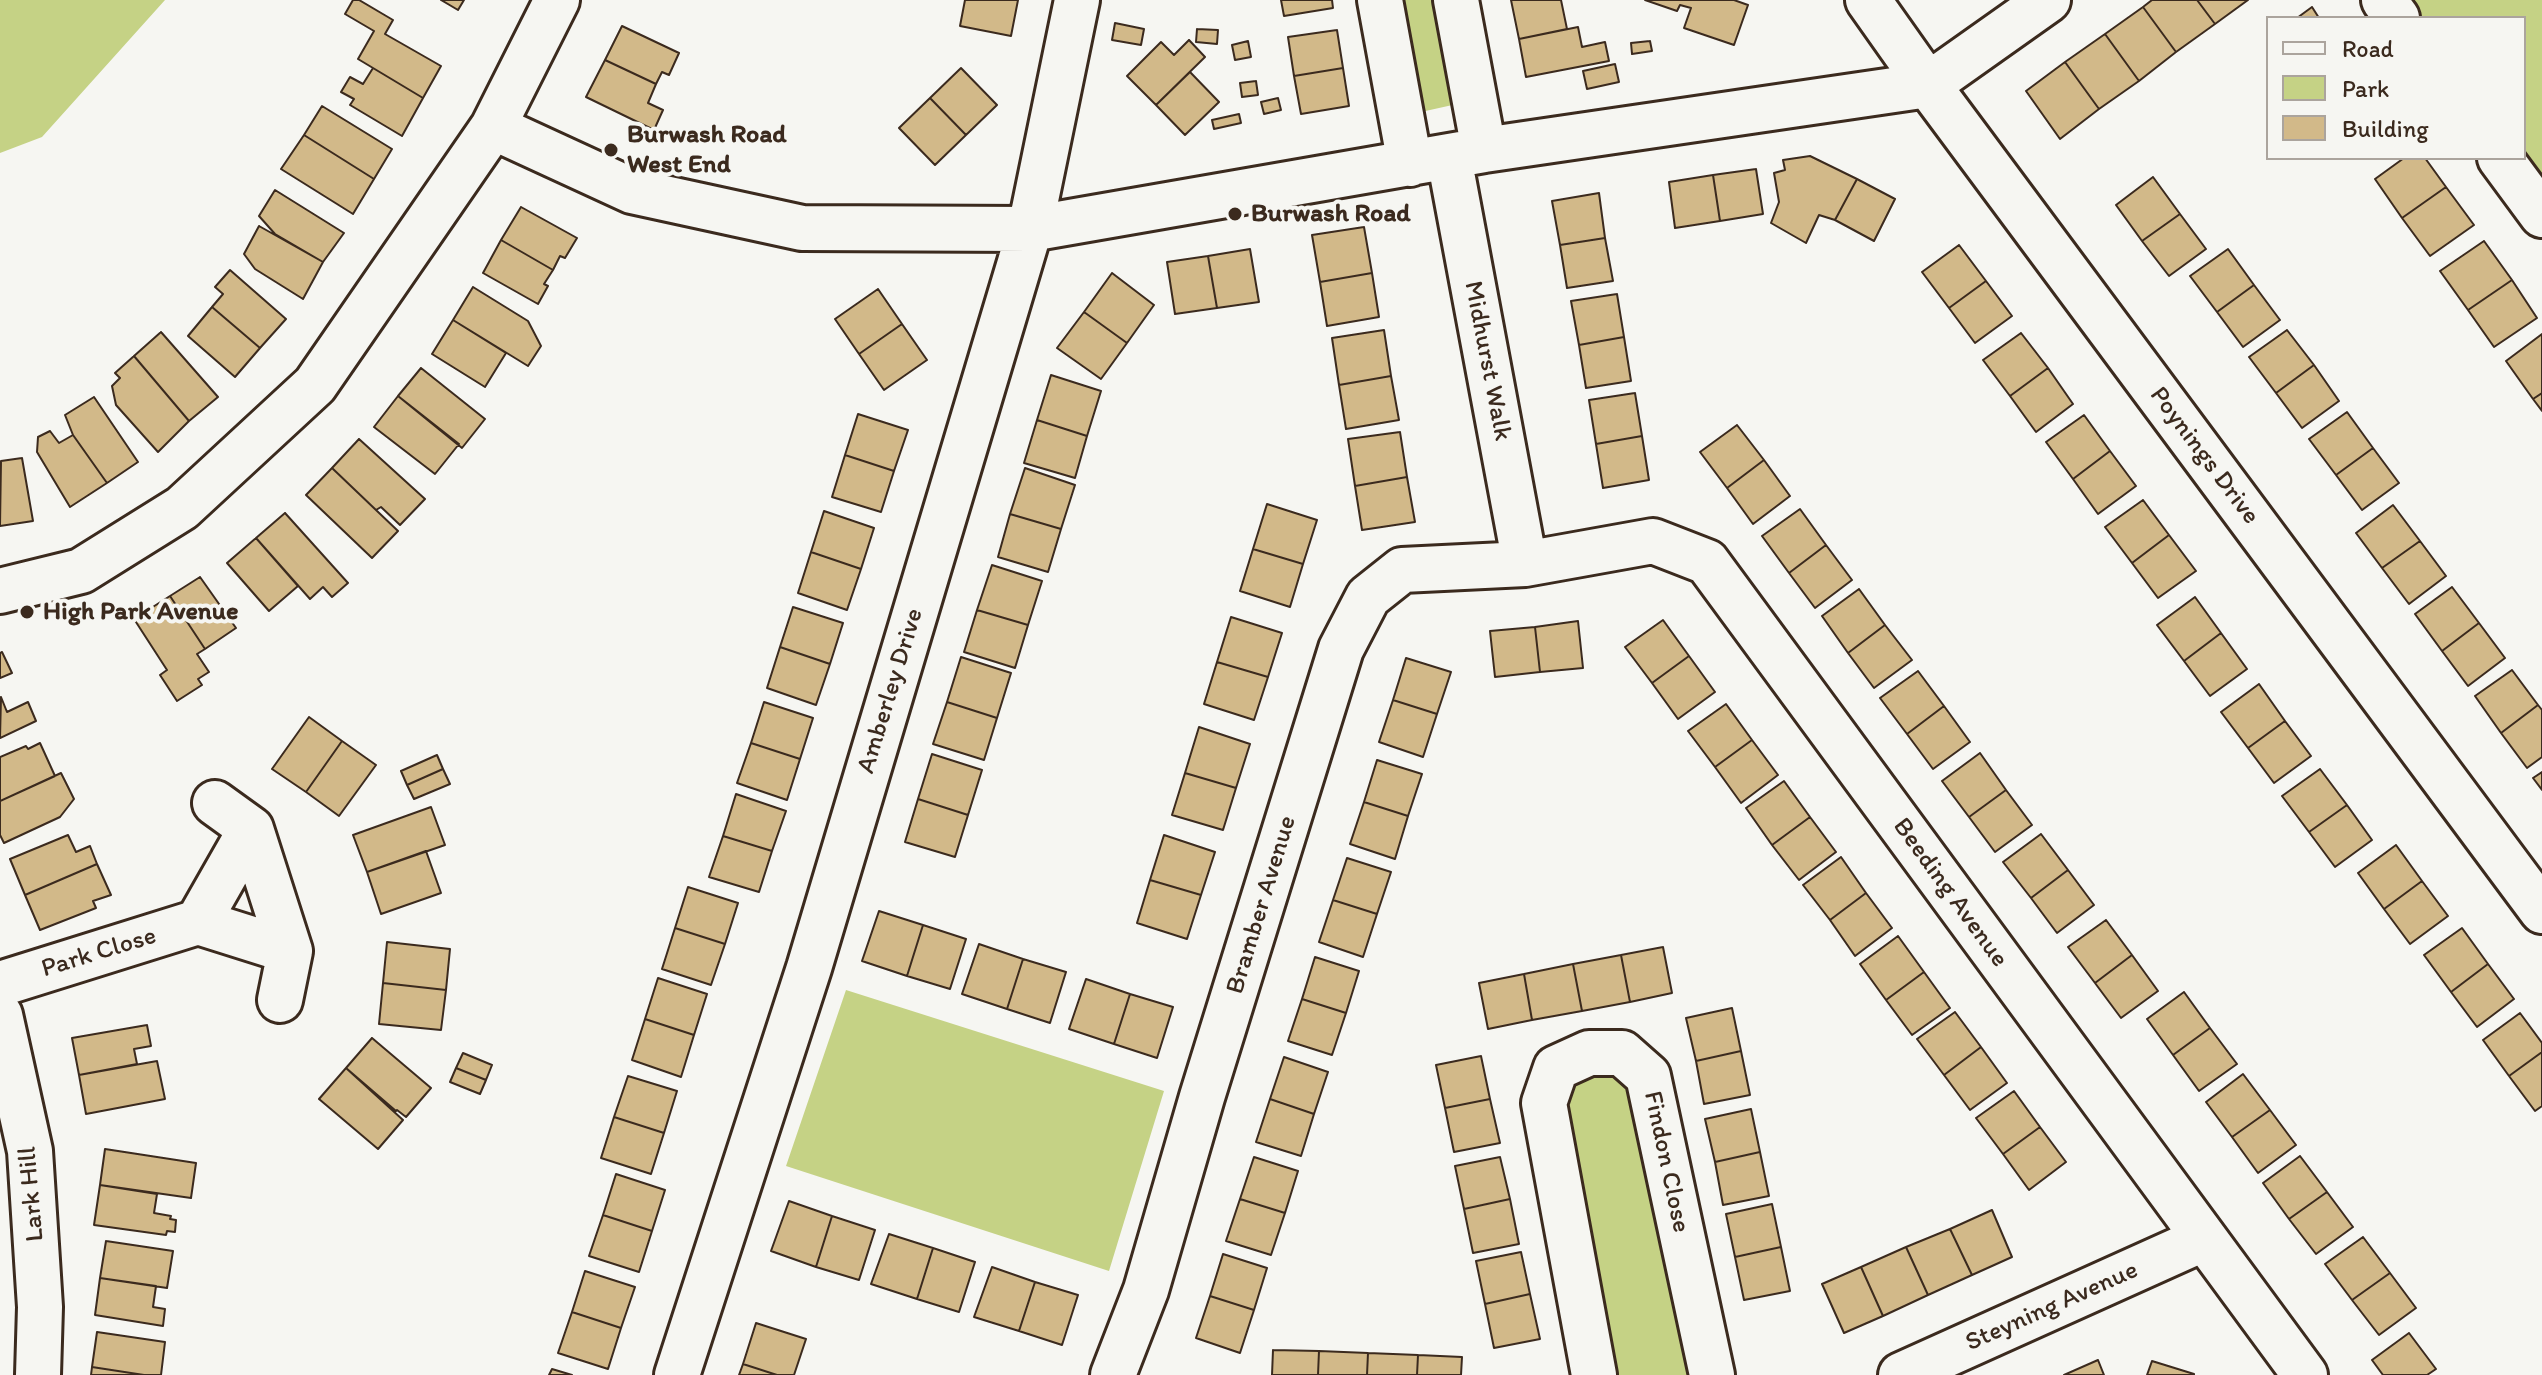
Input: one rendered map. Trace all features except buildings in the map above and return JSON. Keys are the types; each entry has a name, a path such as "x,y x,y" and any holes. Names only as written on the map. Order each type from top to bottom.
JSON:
{"street":[{"path":"0,591 81,571 182,508 315,385 493,127 557,0"},
{"name":"Amberley Drive","path":"677,1375 809,968 1030,229 1077,0"},
{"path":"1380,0 1447,157"},
{"path":"1447,157 1456,0"},
{"name":"Poynings Drive","path":"1868,0 2542,911"},
{"path":"493,127 632,191 802,228 1030,229 1447,157 1928,85 2048,0"},
{"name":"Midhurst Walk","path":"1447,157 1525,564"},
{"path":"2501,160 2542,215"},
{"name":"Beeding Avenue","path":"1525,564 1653,541 1707,562 2305,1375"},
{"name":"Bramber Avenue","path":"1113,1375 1146,1290 1341,649 1368,597 1402,570 1525,564"},
{"path":"215,803 251,829 290,951 280,1000"},
{"path":"251,829 198,922 290,951"},
{"name":"Park Close","path":"0,984 198,922"},
{"name":"Lark Hill","path":"0,1015 30,1151 40,1307 38,1375"},
{"name":"Findon Close","path":"1594,1375 1544,1103 1556,1068 1589,1053 1622,1053 1648,1076 1712,1375"},
{"name":"Steyning Avenue","path":"1901,1375 2203,1239"}],"green space":[{"path":"0,0 165,0 42,137 0,153"},
{"path":"1401,0 1438,0 1457,104 1421,112"},
{"path":"2388,0 2542,0 2542,204 2525,160 2526,16 2400,16"},
{"path":"846,990 1164,1091 1109,1271 786,1166"},
{"path":"1614,1065 1632,1095 1691,1375 1618,1375 1557,1103 1568,1076"}],"place":[{"name":"Burwash Road West End","path":"611,150"},
{"name":"Burwash Road","path":"1235,214"},
{"name":"High Park Avenue","path":"27,612"}]}
